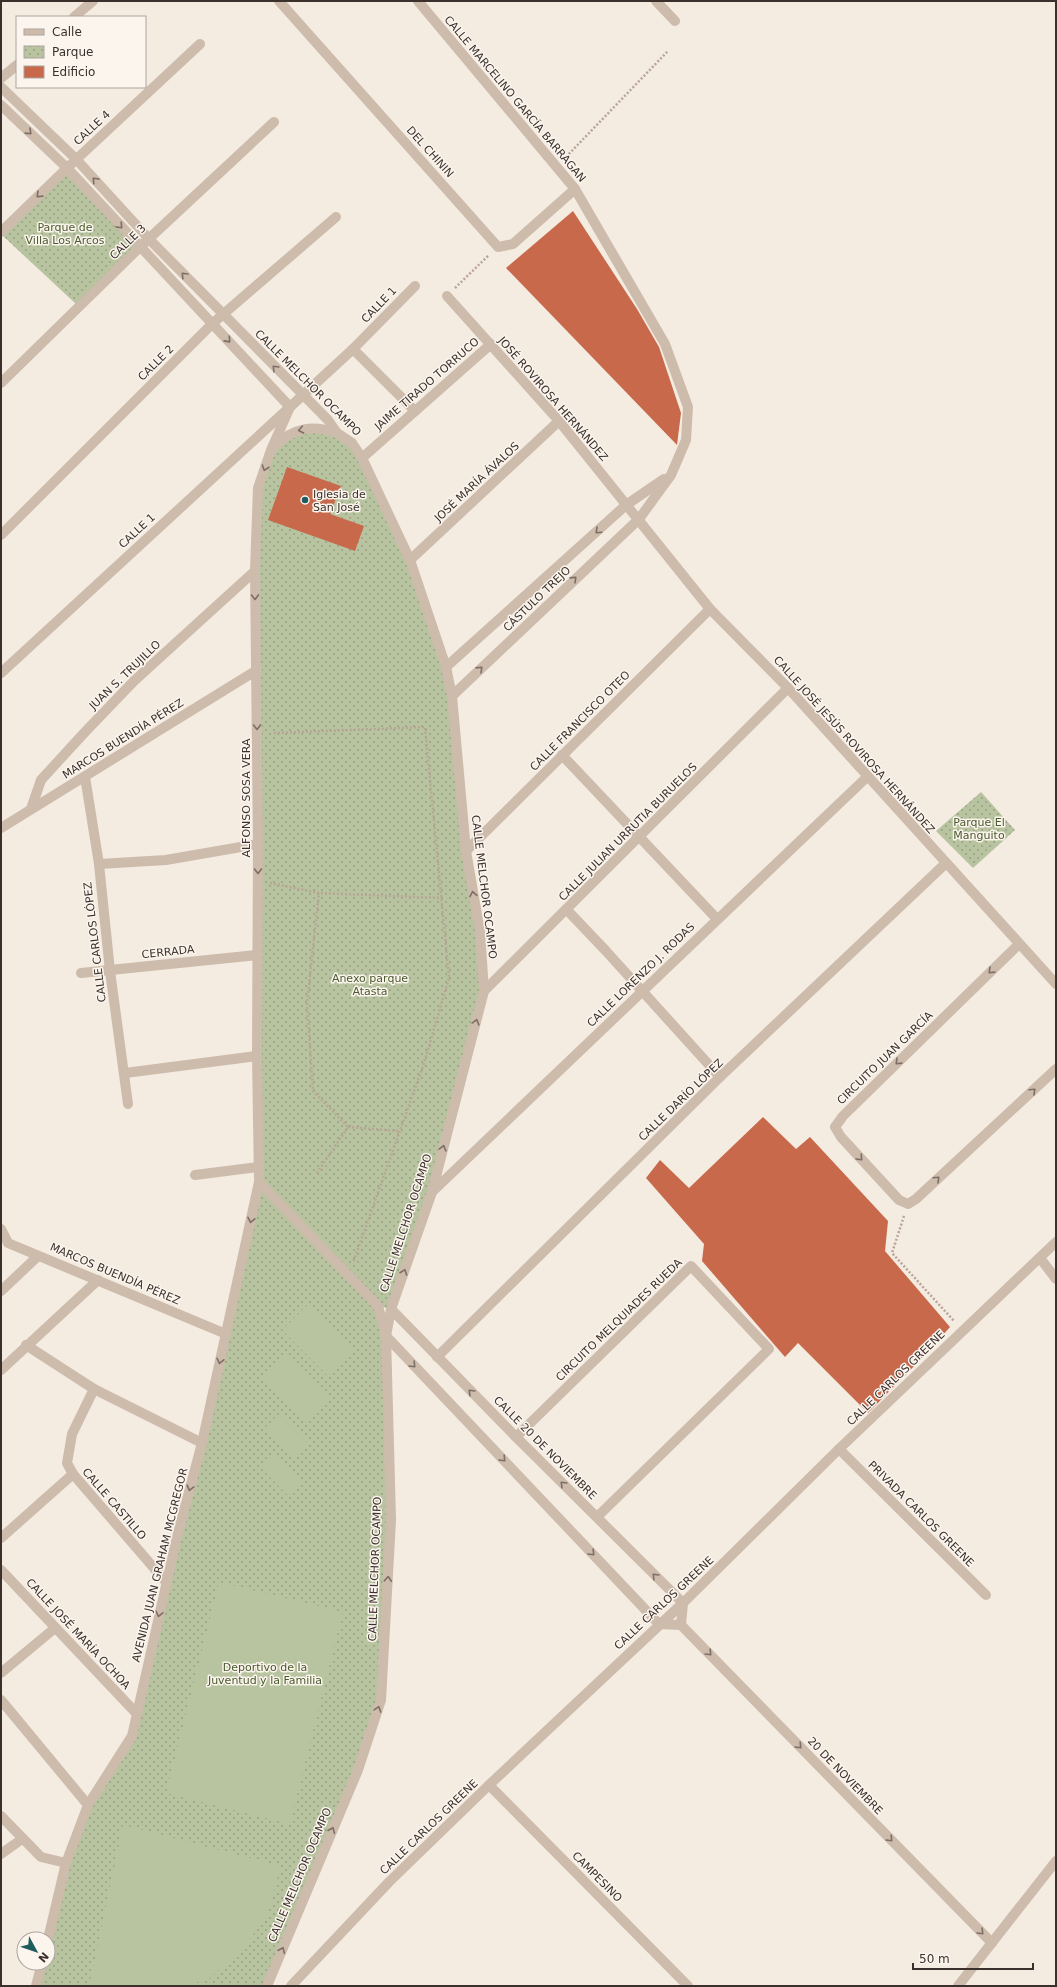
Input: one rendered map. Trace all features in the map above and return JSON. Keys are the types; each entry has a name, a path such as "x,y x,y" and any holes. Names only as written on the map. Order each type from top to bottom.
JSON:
{"street":[{"path":"75,16 93,1"},
{"name":"DEL CHININ","path":"279,1 498,246"},
{"name":"CALLE MARCELINO GARCÍA BARRAGAN","path":"418,1 575,189 665,344 688,407 686,440 671,475 639,519"},
{"path":"656,1 674,21"},
{"name":"CALLE 4","path":"1,232 66,168 200,44"},
{"path":"1,78 16,66"},
{"name":"CALLE MELCHOR OCAMPO","path":"1,87 76,159 149,239 303,395 337,433 352,443 362,458 410,560 446,666 452,696 466,851 480,932 484,991 432,1192 391,1309 386,1336 391,1520 381,1700 358,1770 267,1986"},
{"path":"1,105 66,168 140,248 213,323 290,407"},
{"name":"CALLE 3","path":"1,383 149,239 274,122"},
{"path":"498,246 513,244 575,189"},
{"name":"CALLE 2","path":"1,535 213,323 336,217"},
{"name":"CALLE 1","path":"1,673 353,349 415,286"},
{"name":"JOSÉ ROVIROSA HERNÁNDEZ","path":"447,296 560,421 626,505 639,519"},
{"name":"JAIME TIRADO TORRUCO","path":"362,458 490,344"},
{"path":"353,349 416,411"},
{"name":"ALFONSO SOSA VERA","path":"259,1182 257,1056 258,844 255,571 258,488 271,450 286,420 290,407"},
{"name":"JOSÉ MARÍA ÁVALOS","path":"410,560 560,421"},
{"path":"271,450 285,437 300,430 323,428 337,433"},
{"path":"626,505 671,475"},
{"name":"CÁSTULO TREJO","path":"446,666 626,505"},
{"name":"CÁSTULO TREJO","path":"452,696 639,519"},
{"name":"CALLE JOSÉ JESÚS ROVIROSA HERNÁNDEZ","path":"639,519 710,609 788,688 945,864 1056,984"},
{"name":"JUAN S. TRUJILLO","path":"31,809 41,780 84,732 145,671 255,571"},
{"name":"CALLE FRANCISCO OTEO","path":"466,851 710,609"},
{"name":"MARCOS BUENDÍA PÉREZ","path":"2,826 85,777 256,670"},
{"name":"CALLE JULIAN URRUTIA BURUELOS","path":"484,991 567,910 788,688"},
{"path":"562,755 717,919"},
{"name":"CALLE CARLOS LÓPEZ","path":"85,777 99,864 110,970 128,1104"},
{"name":"CALLE LORENZO J. RODAS","path":"432,1192 867,777"},
{"path":"99,864 166,860 258,844"},
{"name":"CALLE DARÍO LÓPEZ","path":"437,1357 720,1077 945,864"},
{"path":"567,910 720,1077"},
{"name":"CIRCUITO JUAN GARCÍA","path":"908,1204 898,1200 841,1137 836,1128 842,1116 1019,944"},
{"name":"CERRADA","path":"81,973 257,955"},
{"path":"125,1073 257,1056"},
{"path":"908,1204 916,1199 1056,1069"},
{"path":"194,1175 258,1167"},
{"path":"259,1182 378,1306 386,1336 659,1624 681,1625 683,1603"},
{"name":"AVENIDA JUAN GRAHAM MCGREGOR","path":"50,1931 66,1863 88,1805 132,1736 166,1582 202,1443 259,1182"},
{"name":"MARCOS BUENDÍA PÉREZ","path":"1,1229 4,1242 226,1334"},
{"name":"CALLE CARLOS GREENE","path":"292,1986 389,1882 489,1785 683,1603 839,1450 1056,1242"},
{"path":"1,1291 38,1256"},
{"path":"1040,1258 1056,1279"},
{"name":"CIRCUITO MELQUIADES RUEDA","path":"516,1437 691,1266 769,1349 597,1517"},
{"path":"1,1370 26,1345 98,1280"},
{"path":"378,1306 391,1309"},
{"name":"CALLE 20 DE NOVIEMBRE","path":"391,1309 516,1437 683,1603"},
{"path":"26,1345 94,1389 202,1443"},
{"name":"CALLE CASTILLO","path":"94,1389 72,1434 67,1463 73,1474 166,1582"},
{"name":"PRIVADA CARLOS GREENE","path":"839,1450 986,1595"},
{"path":"1,1538 73,1474"},
{"name":"CALLE JOSÉ MARÍA OCHOA","path":"1,1570 137,1714"},
{"name":"20 DE NOVIEMBRE","path":"681,1625 992,1943"},
{"path":"1,1673 55,1628"},
{"path":"1,1700 88,1805"},
{"name":"CAMPESINO","path":"489,1785 688,1986"},
{"path":"1,1816 41,1857 66,1863"},
{"path":"1,1854 22,1839"},
{"path":"958,1986 1056,1861"},
{"path":"36,1986 40,1971"}],"path":[{"path":"556,167 668,51"},
{"path":"447,296 498,246"},
{"path":"274,733 425,727 449,978 424,1063 348,1274"},
{"path":"258,880 319,893 441,898"},
{"path":"319,893 307,1003 313,1091 348,1127 399,1131"},
{"path":"317,1173 348,1127"},
{"path":"908,1204 892,1253 963,1331"}],"green space":[{"name":"Parque de Villa Los Arcos","path":"66,172 136,247 76,304 2,235"},
{"path":"323,428 352,443 410,560 446,667 484,991 432,1192 391,1309 378,1306 386,1336 391,1520 381,1700 266,1986 36,1986 40,1971 56,1971 56,1931 50,1931 88,1805 132,1736 259,1182 258,488 271,450 292,433"},
{"name":"Parque El Manguito","path":"981,792 1015,830 973,868 936,831"},
{"path":"307,1305 352,1350 327,1375 282,1330"},
{"path":"288,1353 332,1397 308,1422 263,1378"},
{"path":"279,1414 309,1444 294,1459 264,1429"},
{"path":"274,1452 304,1482 289,1497 259,1466"},
{"name":"Deportivo de la Juventud y la Familia","path":"219,1582 343,1612 290,1824 166,1793"},
{"path":"123,1825 281,1866 267,1917 244,1947 209,1979 185,1986 89,1986"}],"building":[{"path":"573,211 637,309 659,347 681,413 677,445 506,268"},
{"name":"Iglesia de San José","path":"287,467 341,486 330,514 364,526 355,551 268,520"},
{"path":"763,1117 796,1149 810,1137 888,1221 885,1251 950,1327 868,1413 798,1343 785,1357 702,1261 704,1244 646,1178 660,1160 689,1188"}],"place":[{"name":"Iglesia de San José","path":"305,500"}],"park label":[{"name":"Anexo parque Atasta","path":"370,984"}]}
